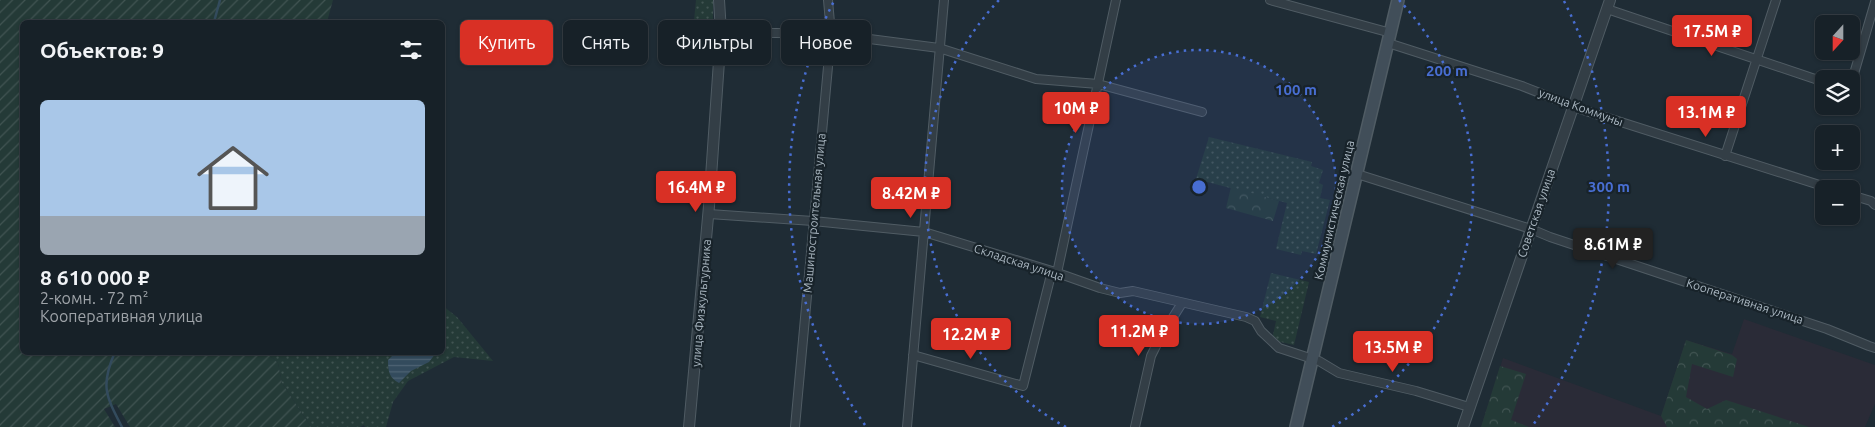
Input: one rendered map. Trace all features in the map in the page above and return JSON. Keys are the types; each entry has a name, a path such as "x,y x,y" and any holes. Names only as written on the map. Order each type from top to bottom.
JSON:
{"main road":[{"name":"Коммунистическая улица","path":"1296,427 1398,0"}],"street":[{"name":"улица Физкультурника","path":"720,0 721,20"},
{"name":"Машиностроительная улица","path":"828,0 830,20"},
{"path":"907,427 944,0"},
{"path":"913,355 1023,386 1054,272 1116,0"},
{"name":"улица Коммуны","path":"1270,0 1390,38 1403,46 1522,86 1573,107 1815,184"},
{"path":"1725,156 1776,0"},
{"path":"1855,70 1875,2"},
{"path":"1609,5 1755,60 1815,79"},
{"name":"Советская улица","path":"1463,427 1609,5"},
{"path":"871,39 939,48 1036,79 1098,84 1202,112"},
{"name":"улица Физкультурника","path":"689,427 709,214 719,65"},
{"name":"Машиностроительная улица","path":"795,427 828,65"},
{"name":"Кооперативная улица","path":"1357,174 1531,229 1827,329 1875,348"},
{"path":"1860,197 1874,200"},
{"name":"Складская улица","path":"709,214 813,221 924,232 1120,294 1133,292 1246,317 1255,321 1261,331 1280,348 1312,359 1339,373 1416,390 1469,407"},
{"path":"1135,427 1151,356 1182,303"}],"shaded area":[{"path":"1744,319 1875,365 1875,404 1865,427 1481,427 1503,358 1661,416 1686,340 1732,354"}],"green space":[{"path":"0,0 333,0 328,20 20,20 20,355 269,355 278,363 282,383 311,427 130,427 116,404 104,409 115,427 0,427"},
{"path":"696,0 713,0 713,20 694,20"},
{"path":"1209,137 1312,162 1311,166 1323,170 1319,183 1323,185 1320,198 1330,200 1316,254 1302,251 1301,255 1276,249 1287,203 1196,179"},
{"path":"1231,187 1279,201 1273,221 1226,208"},
{"path":"1271,273 1309,282 1294,345 1272,340 1276,321 1260,317"},
{"path":"445,308 457,317 493,361 454,357 408,381 393,402 386,427 365,427 364,425 360,427 311,427 282,383 278,363 269,355 445,355"},
{"path":"1686,340 1732,355 1737,359 1733,377 1692,364 1686,397 1707,409 1726,400 1809,427 1667,427 1661,416"},
{"path":"1500,366 1526,374 1511,420 1529,427 1481,427"}],"water":[{"path":"393,355 434,355 429,362 411,371 399,383 390,374 388,360"}],"waterway":[{"path":"215,20 220,0"},
{"path":"114,355 106,382 107,391 112,407 122,427"}]}
